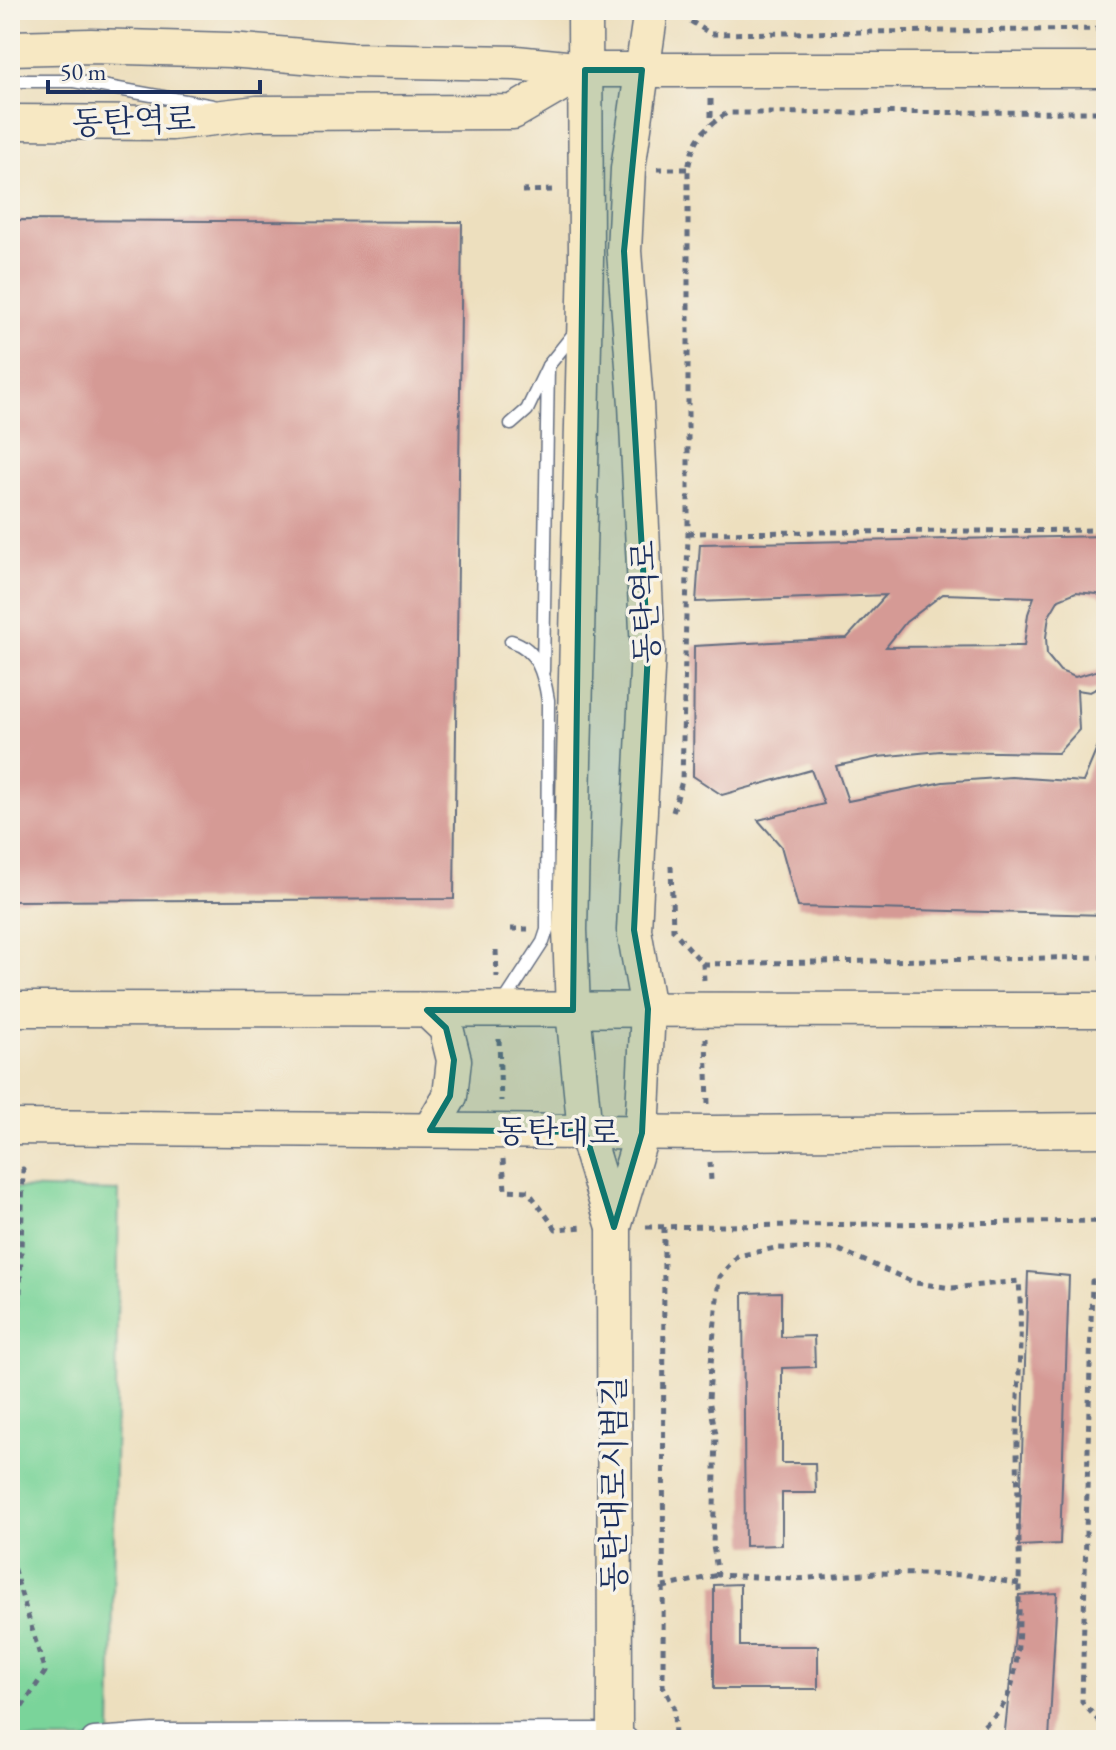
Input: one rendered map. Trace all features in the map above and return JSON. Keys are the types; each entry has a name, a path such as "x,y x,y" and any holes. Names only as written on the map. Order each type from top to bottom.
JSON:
{"street":[{"path":"585,10 585,70"},
{"name":"동탄역로","path":"642,1133 648,1009 634,930 648,651 636,404 624,251 628,169 651,10"},
{"path":"10,48 216,49 351,60 516,63 585,70 1106,70"},
{"path":"351,60 352,112"},
{"name":"동탄역로","path":"10,122 172,123 257,113 513,112 585,70"},
{"name":"동탄대로시범길","path":"585,70 585,319 570,914 573,1010 585,1132 614,1227 618,1738"},
{"path":"586,258 597,252 624,251"},
{"path":"10,1009 1106,1010"},
{"path":"427,1010 446,1028 454,1060 450,1096 430,1130"},
{"name":"동탄대로","path":"10,1127 642,1133 1106,1130"},
{"name":"동탄대로시범길","path":"614,1227 642,1133"},
{"path":"94,1740 153,1736 618,1738"}],"lane":[{"name":"동탄역로","path":"10,81 74,81 257,113"},
{"path":"511,424 527,410 548,366 585,319"},
{"path":"499,1010 543,942 547,930 548,700 543,671 548,366"},
{"path":"511,641 531,653 543,671"}],"path":[{"path":"684,10 684,17 711,34 1106,29"},
{"path":"669,824 682,781 688,533 688,169 696,140 704,129 727,113 1106,112"},
{"path":"688,533 1106,530"},
{"path":"670,854 673,930 703,964 1106,957"},
{"path":"511,929 524,929"},
{"path":"705,1009 711,1181"},
{"path":"10,1173 23,1169 19,1333 10,1360"},
{"path":"505,1190 528,1191 556,1229 572,1228"},
{"path":"675,1740 674,1707 663,1686 664,1227 1106,1221"},
{"path":"718,1575 713,1546 716,1434 709,1400 719,1277 738,1256 775,1248 837,1249 916,1283 952,1288 1019,1281 1017,1470 1020,1622 1017,1657 1005,1702 986,1725 965,1740"},
{"path":"1106,1279 1092,1281 1082,1702 1106,1729"},
{"path":"10,1557 45,1672 10,1725"},
{"path":"663,1587 718,1575 796,1579 877,1573 968,1575 1019,1584"}],"highlighted area":[{"path":"585,70 642,70 624,251 648,651 634,930 648,1009 642,1133 614,1227 585,1132 430,1130 450,1096 454,1060 446,1028 427,1010 573,1010"}],"green space":[{"path":"10,1188 119,1191 111,1740 10,1740"}],"building":[{"path":"10,220 462,222 454,899 10,901"},
{"path":"1106,536 1106,599 1097,594 1076,592 1059,599 1049,616 1047,655 1060,671 1075,677 1106,668 1106,684 1090,692 1077,690 1079,730 1058,753 940,751 878,757 836,766 848,801 943,782 1011,777 1083,782 1106,727 1106,768 1101,777 1106,778 1106,915 798,907 781,846 758,820 824,804 811,770 722,795 693,776 694,646 847,638 886,595 696,602 700,544","holes":["943,594 1034,597 1028,614 1024,646 886,647 906,622"]},
{"path":"1028,1272 1069,1276 1060,1544 1019,1546"},
{"path":"781,1292 781,1337 814,1336 815,1367 782,1368 782,1463 815,1463 816,1493 782,1493 782,1545 745,1546 743,1293"},
{"path":"740,1584 740,1646 818,1646 818,1689 714,1689 714,1585"},
{"path":"1057,1593 1049,1740 1004,1740 1019,1595"}]}
